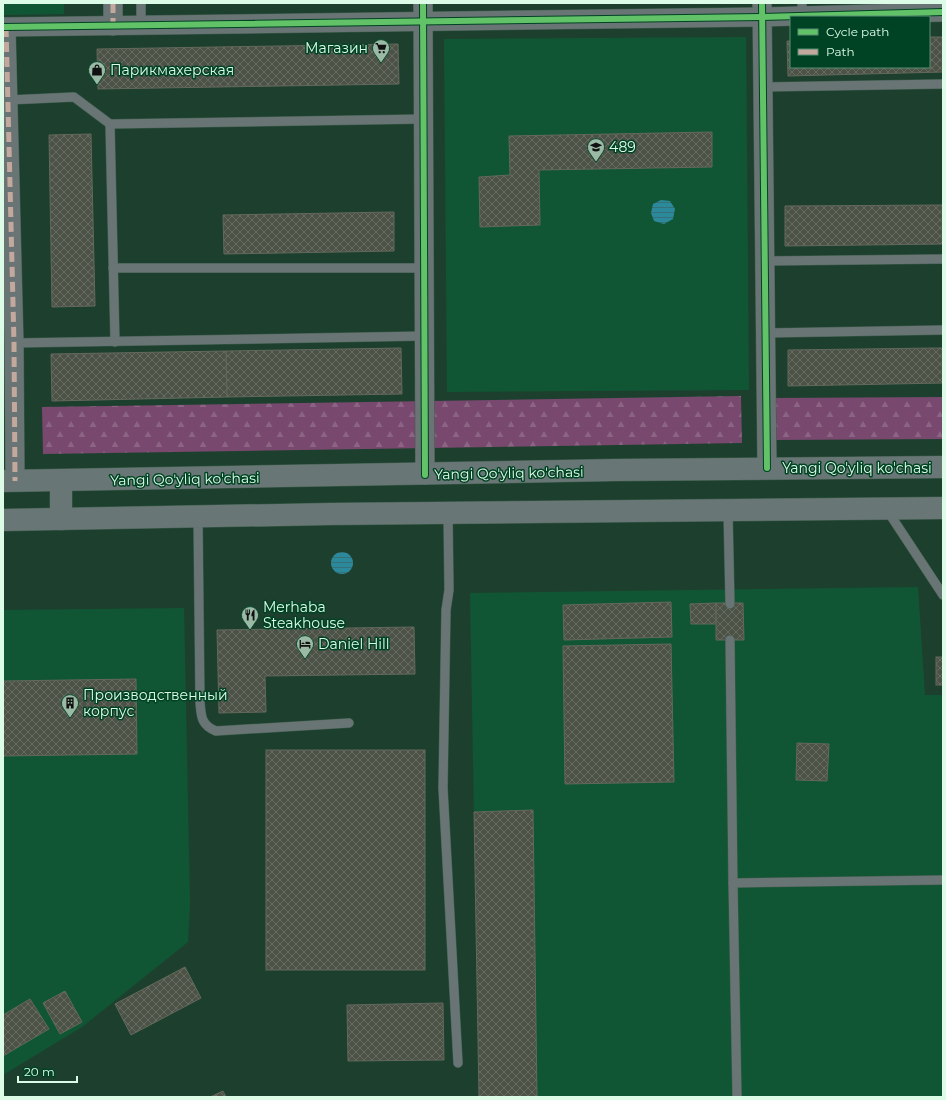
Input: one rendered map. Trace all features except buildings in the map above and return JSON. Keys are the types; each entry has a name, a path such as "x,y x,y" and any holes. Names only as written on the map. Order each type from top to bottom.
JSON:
{"main road":[{"name":"Yangi Qo'yliq ko'chasi","path":"9,481 767,468 943,468"},
{"path":"61,481 61,519"},
{"path":"3,520 448,513 943,508"}],"street":[{"path":"113,3 113,26"},
{"path":"9,481 14,343 5,27 141,26 424,12 802,9 943,12"},
{"path":"762,10 767,468"},
{"path":"424,12 425,475"}],"lane":[{"path":"141,3 141,26"},
{"path":"763,87 943,84"},
{"path":"8,100 74,97 110,124 424,119"},
{"path":"110,124 115,342"},
{"path":"765,261 943,259"},
{"path":"113,268 424,268"},
{"path":"766,333 943,330"},
{"path":"14,343 425,336"},
{"path":"886,509 943,595"},
{"path":"728,511 730,604"},
{"path":"448,513 449,590 446,610 443,788 458,1063"},
{"path":"198,517 200,702 202,718 209,728 216,731 349,723"},
{"path":"730,640 737,1097"},
{"path":"733,883 943,880"}],"shaded area":[{"path":"3,3 64,3 64,14 3,15"},
{"name":"489","path":"746,37 749,390 447,392 444,39"},
{"path":"918,587 925,695 943,695 943,1097 479,1097 470,593"},
{"path":"184,608 190,904 188,942 82,1027 3,1075 3,610"}],"green space":[{"path":"741,396 742,443 43,454 42,407"},
{"path":"943,397 943,439 771,440 771,398"}],"water":[{"path":"661,200 670,201 675,209 673,219 664,224 654,221 651,213 653,204"},
{"path":"342,552 350,555 353,563 350,571 342,574 334,571 331,563 334,555"}],"marked path":[{"path":"113,3 113,26"},
{"path":"6,27 14,343 15,481"}],"cycle path":[{"path":"423,3 425,475"},
{"path":"762,3 767,468"},
{"path":"798,16 943,12"},
{"path":"3,27 790,16"}],"place":[{"name":"Магазин","path":"381,63"},
{"name":"Парикмахерская","path":"97,85"},
{"name":"489","path":"596,162"},
{"name":"Merhaba Steakhouse","path":"250,630"},
{"name":"Daniel Hill","path":"305,659"},
{"name":"Производственный корпус","path":"70,718"}]}
